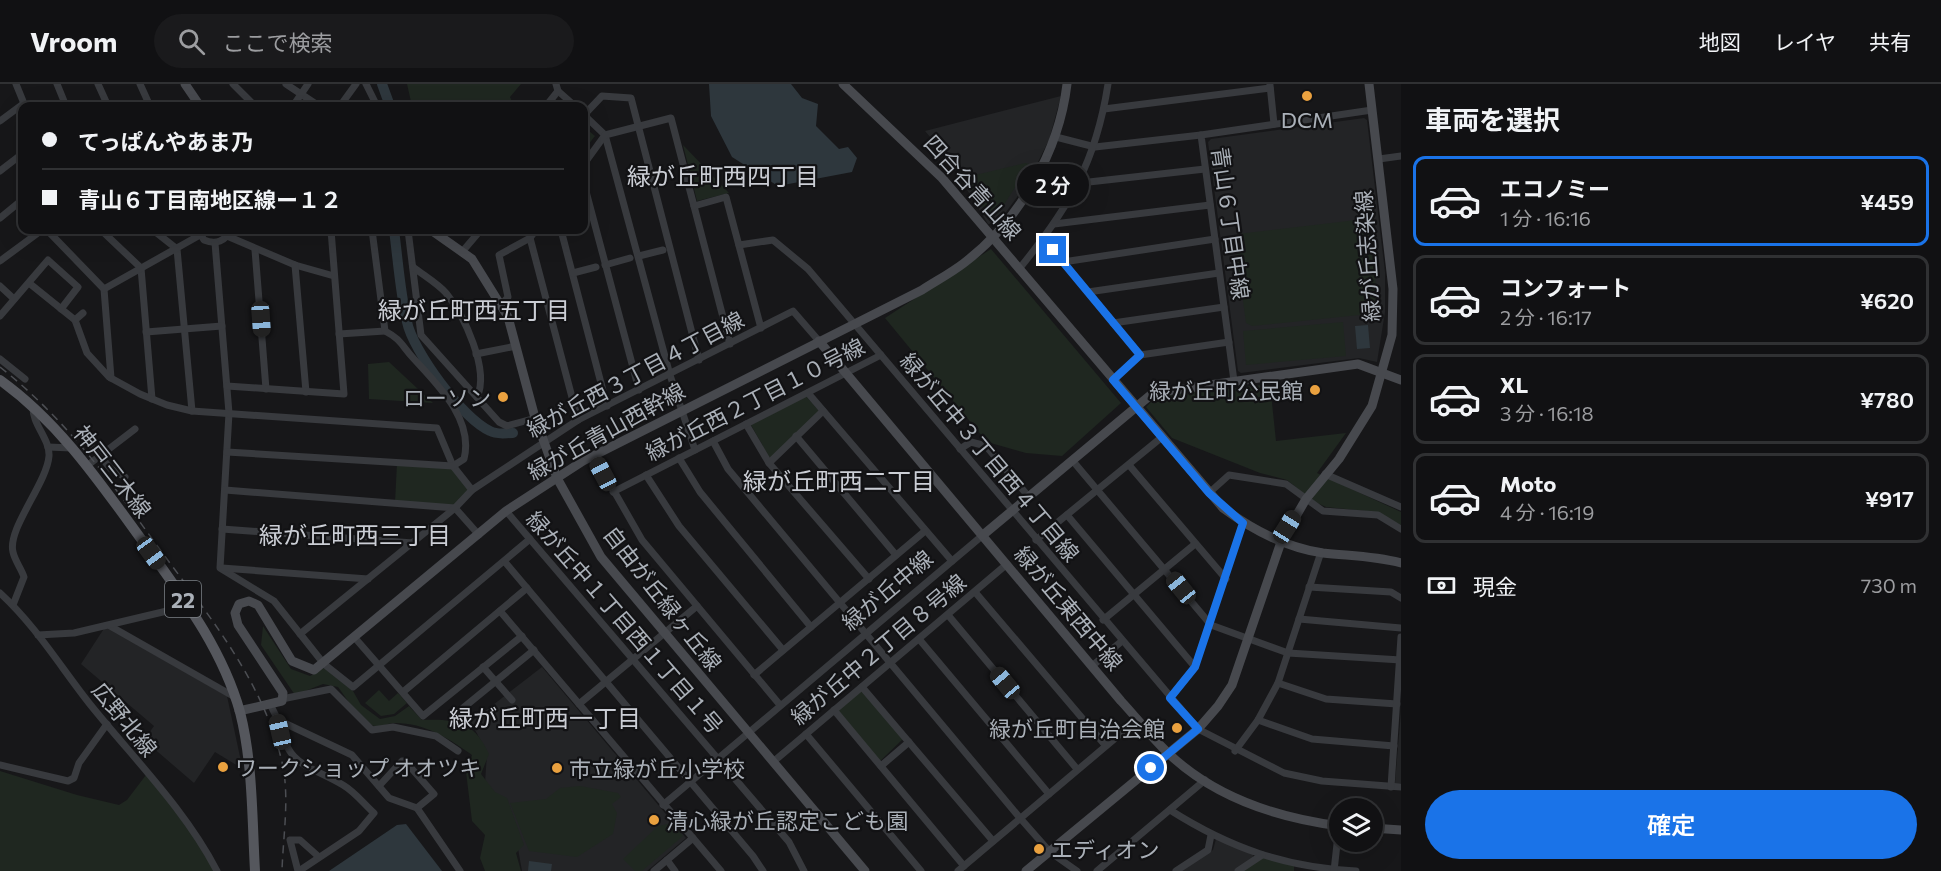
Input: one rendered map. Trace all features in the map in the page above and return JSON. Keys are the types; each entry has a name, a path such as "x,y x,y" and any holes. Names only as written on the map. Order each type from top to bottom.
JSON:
{"main road":[{"name":"神戸三木線","path":"0,380 33,407 88,465 212,642 239,711 250,778 255,871"}],"street":[{"path":"16,84 23,102"},
{"path":"57,84 64,102"},
{"path":"98,84 106,102"},
{"path":"140,84 148,102"},
{"path":"185,84 197,102"},
{"path":"233,84 251,102"},
{"path":"286,84 311,102"},
{"path":"296,102 308,84"},
{"path":"343,102 356,84"},
{"path":"366,84 375,102"},
{"name":"四合谷青山線","path":"843,84 942,178 1209,493 1243,523 1281,542 1321,552 1378,557 1401,563"},
{"name":"緑が丘青山西幹線","path":"324,664 506,511 557,478 594,456 922,290 964,263 993,237 1025,198 1056,136 1067,84"},
{"path":"1019,268 1044,238 1080,183 1095,147 1108,84"},
{"name":"緑が丘志染線","path":"1026,871 1198,729 1218,706 1232,685 1281,542 1306,499 1340,459 1372,406 1392,335 1394,289 1369,84"},
{"path":"1104,109 1270,86 1274,124"},
{"path":"548,102 557,87 571,102"},
{"path":"588,111 602,96 631,98 699,360"},
{"path":"0,121 18,109"},
{"name":"青山６丁目中線","path":"1234,381 1201,135 1372,110"},
{"path":"588,158 605,135 671,118 730,344"},
{"path":"588,119 605,135 670,375 695,450"},
{"path":"1056,136 1095,147 1201,135"},
{"path":"1379,159 1401,156"},
{"path":"0,171 18,157"},
{"path":"1080,183 1205,169"},
{"path":"694,206 726,197 761,328"},
{"path":"588,199 639,390"},
{"path":"0,218 18,203"},
{"path":"1054,224 1210,205"},
{"path":"0,261 37,234"},
{"path":"51,234 104,289 111,378"},
{"path":"105,234 141,268 152,399"},
{"path":"158,234 177,249 192,411"},
{"path":"104,289 177,249 196,234"},
{"path":"200,234 204,240 215,243"},
{"path":"215,243 227,234"},
{"path":"230,234 255,250 334,276"},
{"path":"227,386 344,394 331,234"},
{"path":"373,234 385,331"},
{"path":"409,234 421,335 499,422 507,426 536,418"},
{"name":"自由が丘緑ヶ丘線","path":"437,234 472,259 508,317 536,418 557,478 601,557 865,871"},
{"path":"462,252 477,234"},
{"path":"501,305 508,297 498,255 530,238 533,234"},
{"path":"562,234 607,406"},
{"path":"530,238 578,420"},
{"path":"1044,238 1140,355"},
{"path":"1063,262 1215,239"},
{"name":"緑が丘中３丁目西４丁目線","path":"739,245 774,240 808,269 1103,620 1198,729 1235,750 1284,773 1322,781 1401,787"},
{"path":"215,243 229,413 220,568"},
{"path":"255,250 266,388"},
{"path":"639,256 663,250"},
{"path":"605,265 630,258"},
{"path":"0,316 48,260 78,287 61,309"},
{"path":"295,265 306,392"},
{"path":"413,267 445,292 462,319 477,354 482,386 477,397"},
{"path":"573,273 596,267"},
{"path":"1088,292 1219,273"},
{"path":"29,283 75,320 87,353 111,378 152,399 192,411 437,428 453,466 472,490"},
{"path":"0,286 14,299"},
{"path":"1113,322 1224,307"},
{"name":"緑が丘西３丁目４丁目線","path":"300,634 456,508 472,490 544,440 578,420 793,311 819,341"},
{"path":"75,320 83,313"},
{"path":"146,332 222,326"},
{"path":"227,452 453,466 464,459 466,450 458,416 448,397 406,351 400,339 385,331 339,334"},
{"name":"緑が丘東西中線","path":"819,341 1168,754 1205,780 1253,806 1300,821 1329,825"},
{"path":"1113,380 1140,355 1228,342"},
{"path":"477,354 516,345"},
{"name":"緑が丘西２丁目１０号線","path":"613,492 881,355"},
{"path":"0,359 25,379"},
{"name":"緑が丘中線","path":"663,805 1153,393 1358,364 1401,381"},
{"path":"808,393 952,561"},
{"path":"13,605 24,578 12,550 13,537 40,483 49,458 48,447 33,407"},
{"path":"769,463 823,411"},
{"path":"746,424 769,463 869,579"},
{"path":"88,465 135,429"},
{"path":"796,436 897,555"},
{"path":"1036,540 1162,437"},
{"path":"85,438 111,470 125,477"},
{"path":"713,441 728,469 1020,818 1050,852 1077,871"},
{"path":"960,449 971,442 986,446 1029,497"},
{"path":"48,447 74,448"},
{"path":"594,456 642,540 780,705"},
{"path":"679,458 700,492 811,627"},
{"path":"1072,460 1211,625 1288,653 1400,660"},
{"path":"1129,465 1226,579"},
{"path":"1325,474 1401,507"},
{"path":"646,475 679,526 783,650"},
{"path":"1209,493 1229,475 1286,484 1323,511 1378,515 1401,529"},
{"path":"225,490 456,508 479,535"},
{"name":"緑が丘中１丁目西１丁目１号","path":"506,511 789,842 804,871"},
{"path":"1067,515 1195,667"},
{"path":"1170,698 1195,667 1211,625 1243,523"},
{"path":"222,530 413,543"},
{"path":"754,675 925,531"},
{"path":"220,568 274,602 324,664 353,687 530,539"},
{"path":"1103,620 1195,544"},
{"path":"1235,750 1258,720 1278,683 1321,552"},
{"path":"505,562 753,856 763,871"},
{"name":"緑が丘中２丁目８号線","path":"772,762 1007,564"},
{"path":"220,568 368,579"},
{"path":"403,692 527,588"},
{"path":"1309,588 1391,592 1401,598"},
{"path":"975,592 1106,745"},
{"name":"広野北線","path":"0,593 38,634 66,674 192,827 217,871"},
{"path":"282,699 283,693 277,682 238,625 235,613 239,604 249,601 258,605 292,661 314,670 324,664"},
{"path":"38,634 74,633 188,606"},
{"path":"579,704 697,606"},
{"path":"500,611 721,871"},
{"path":"948,615 1077,769"},
{"path":"1299,619 1401,628"},
{"path":"110,626 233,696"},
{"path":"355,638 423,716 522,636"},
{"path":"1391,787 1401,637"},
{"path":"919,639 1049,794"},
{"path":"1092,666 1122,642"},
{"path":"463,708 534,650"},
{"path":"483,667 512,700"},
{"path":"1278,683 1326,699 1397,704"},
{"path":"862,687 993,841"},
{"path":"239,711 271,706 282,699 332,689 372,730 393,727 436,736 458,750"},
{"path":"271,706 278,720 284,744 300,763 346,787 374,813 359,831 298,871 290,840 300,840 319,857"},
{"path":"834,710 964,866"},
{"path":"958,871 1138,719"},
{"path":"278,720 329,742 352,755 389,798 417,808 460,871"},
{"path":"1258,720 1312,739 1394,746"},
{"path":"0,765 68,781 74,778 79,763 107,724"},
{"path":"806,734 921,871"},
{"path":"881,766 909,742"},
{"path":"379,786 402,761 405,761 434,794 417,808"},
{"path":"1097,871 1205,780"},
{"path":"1170,810 1210,835 1294,868 1356,871"},
{"path":"1383,829 1401,831"},
{"path":"1176,871 1208,850 1210,835"},
{"path":"654,871 693,838"},
{"path":"1334,870 1336,852"},
{"path":"1238,871 1262,855"},
{"path":"666,860 675,871"},
{"path":"853,871 857,861"}],"shaded area":[{"path":"407,84 521,84 510,97 512,102 411,102"},
{"path":"709,84 791,84 802,98 818,104 816,126 839,149 848,147 857,158 852,172 778,186 732,157 711,116"},
{"path":"1061,96 1049,140 1028,182 998,223 988,224 947,157 925,131"},
{"path":"1364,118 1367,120 1385,272 1385,312 1377,362 1359,358 1241,373 1238,371 1208,142 1211,139"},
{"path":"588,130 595,136 588,145"},
{"path":"683,145 729,193 697,201"},
{"path":"1025,163 1030,164 998,214 990,217 963,178"},
{"path":"1365,219 1369,222 1379,313 1252,326 1246,323 1235,241 1238,234"},
{"path":"991,249 1121,403 1062,456 1026,453 987,442 885,318"},
{"path":"1343,322 1346,356 1246,365 1243,331"},
{"path":"1368,325 1370,348 1357,349 1355,326"},
{"path":"389,362 433,403 369,399 368,364"},
{"path":"1270,384 1276,441 1346,433 1317,473 1401,512 1401,525 1376,512 1326,507 1313,501 1287,480 1260,473 1172,438 1146,407 1155,398 1222,386 1227,389"},
{"path":"806,396 820,412 772,457 769,457 751,425"},
{"path":"397,463 453,466 472,490 455,508 395,503"},
{"path":"263,626 291,669 310,676 324,668 353,691 361,705 380,719 395,716 409,706 422,720 445,720 470,728 489,754 481,774 495,792 507,798 524,845 516,853 521,871 485,871 480,858 485,835 472,821 466,772 472,755 445,737 416,726 395,723 372,725 357,713 338,687 323,684 295,695 261,645"},
{"path":"105,627 227,696 242,766 238,766 215,752 194,783 144,740 154,726 81,664"},
{"name":"市立緑が丘小学校","path":"542,667 686,838 647,871 522,871 517,843 485,783 487,753 471,722"},
{"path":"862,687 905,737 878,763 834,710"},
{"path":"379,690 389,701 398,693 407,703 394,714 381,716 365,703"},
{"path":"1401,711 1401,783 1395,783"},
{"path":"0,771 77,795 119,805 127,800 146,775 192,830 214,871 0,871"},
{"path":"580,786 618,793 621,797 612,804 617,813 613,834 577,857 529,851 510,803 546,799 560,788"},
{"path":"673,823 683,836 642,871 635,871 623,859 658,826"},
{"path":"406,824 442,871 329,871 397,825"},
{"path":"1216,839 1253,854 1253,858 1234,871 1181,871 1213,850"},
{"path":"1262,855 1294,864 1294,871 1238,871"},
{"path":"529,861 552,864 551,871 528,871"}],"waterway":[{"path":"382,84 389,102"},
{"path":"394,234 407,322 429,366 453,398 479,424 495,433 513,433"}],"railway":[{"path":"0,367 47,409 87,453 215,625 248,677 262,704 282,762 286,789 282,871"}],"place":[{"name":"DCM","path":"1307,96"},
{"name":"緑が丘町公民館","path":"1315,390"},
{"name":"ローソン","path":"503,397"},
{"name":"緑が丘町自治会館","path":"1177,728"},
{"name":"ワークショップ オオツキ","path":"223,767"},
{"name":"市立緑が丘小学校","path":"557,768"},
{"name":"清心緑が丘認定こども園","path":"654,820"},
{"name":"エディオン","path":"1039,849"}],"district":[{"name":"緑が丘町西四丁目","path":"723,175"},
{"name":"緑が丘町西五丁目","path":"474,309"},
{"name":"緑が丘町西二丁目","path":"839,480"},
{"name":"緑が丘町西三丁目","path":"355,534"},
{"name":"緑が丘町西一丁目","path":"545,717"}],"route":[{"path":"1053,250 1140,355 1113,380 1209,493 1223,508 1243,523 1211,625 1195,667 1170,698 1198,729 1151,768"}]}
